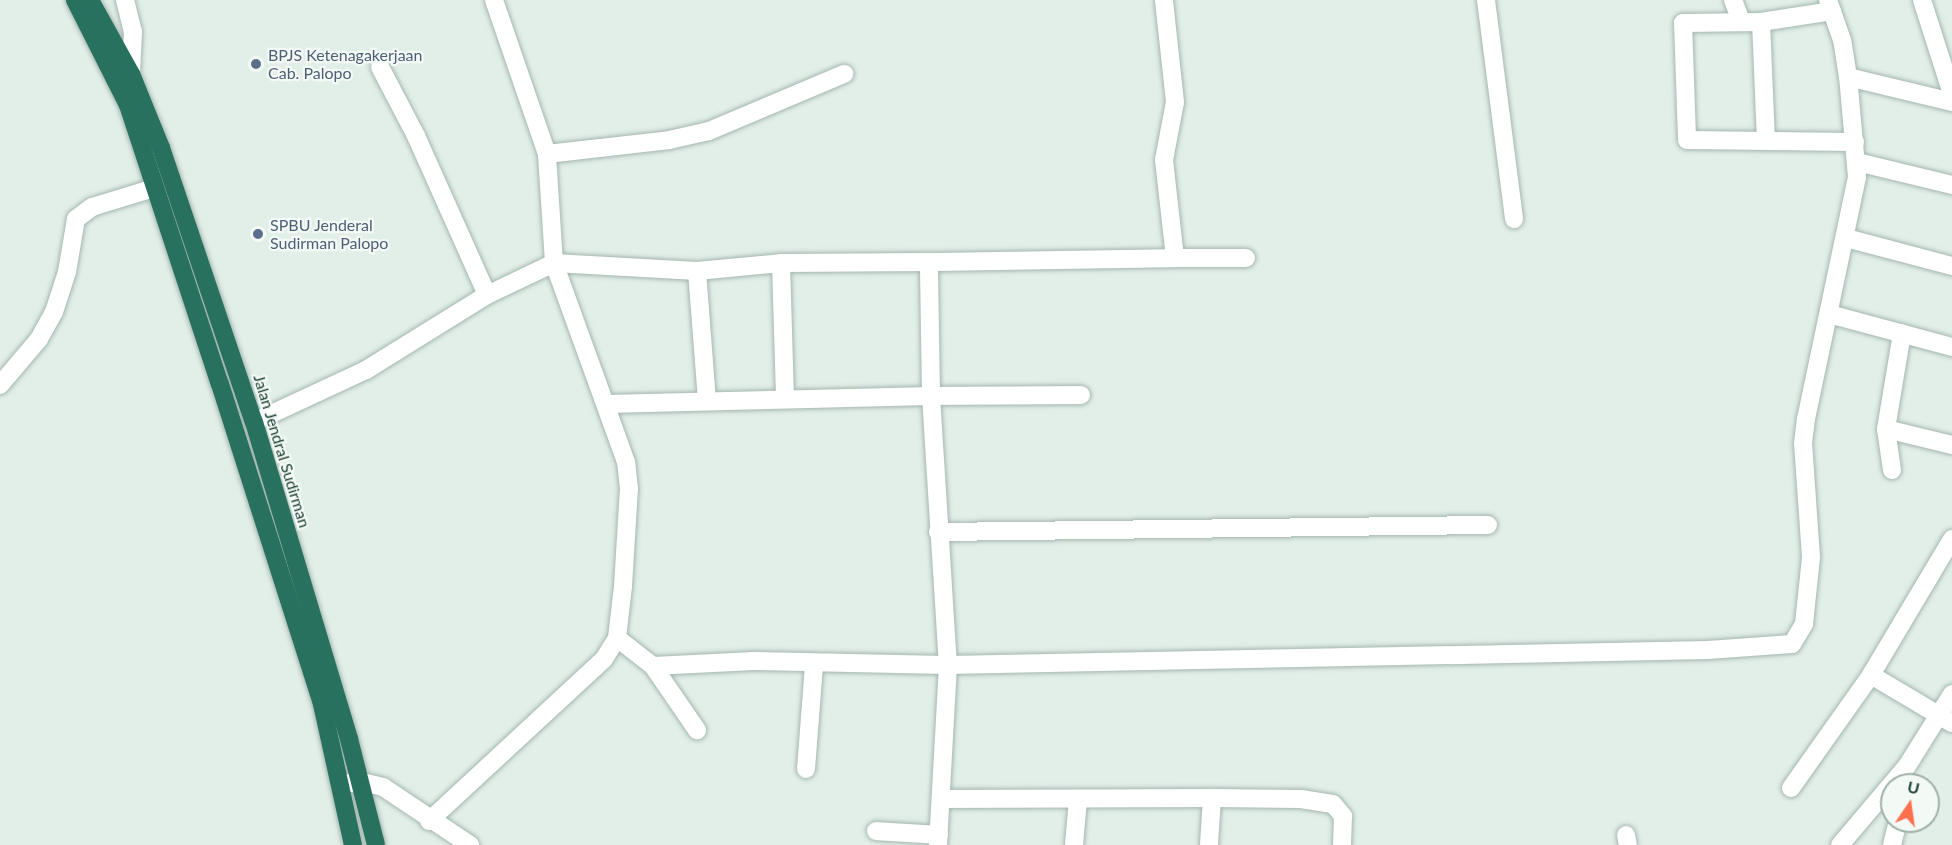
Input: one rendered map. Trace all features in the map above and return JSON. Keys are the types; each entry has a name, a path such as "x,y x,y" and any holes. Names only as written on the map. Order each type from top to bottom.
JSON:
{"highway":[{"path":"75,0 124,78"},
{"path":"90,0 124,78 154,188 220,384 332,744 353,845"},
{"name":"Jalan Jendral Sudirman","path":"124,78 161,148 255,422 362,782 376,845"},
{"path":"332,744 349,739"}],"street":[{"path":"124,78 133,31 125,0"},
{"path":"429,821 595,668 617,638 629,489 626,462 554,263 547,154 494,0"},
{"path":"1164,0 1176,102 1164,160 1175,258"},
{"path":"1486,0 1514,219"},
{"path":"1733,0 1741,21"},
{"path":"1922,0 1952,94"},
{"path":"653,666 754,661 948,665 1708,650 1792,644 1804,624 1811,557 1803,443 1846,238 1857,162 1855,142 1848,77 1832,4 1761,22 1682,24 1686,137 1690,140 1855,142"},
{"path":"1761,22 1766,141"},
{"path":"380,67 416,136 487,295"},
{"path":"547,154 669,140 709,131 844,74"},
{"path":"1848,77 1952,102"},
{"path":"1857,162 1952,186"},
{"path":"0,385 39,339 54,312 76,219 92,207 154,188"},
{"path":"1846,238 1952,266"},
{"path":"255,422 366,370 487,295 554,263 697,271 781,263 1246,258"},
{"path":"876,831 939,840 948,665 931,396 929,262"},
{"path":"781,263 785,398"},
{"path":"697,271 707,400"},
{"path":"1829,314 1952,347"},
{"path":"1892,470 1886,429 1902,333"},
{"path":"606,404 785,398 1081,395"},
{"path":"1886,429 1952,445"},
{"path":"938,532 1488,525"},
{"path":"1791,788 1871,675 1952,539"},
{"path":"617,638 653,666 697,730"},
{"path":"806,768 814,664"},
{"path":"1871,675 1946,720"},
{"path":"1840,845 1946,720 1952,694"},
{"path":"1906,773 1907,766"},
{"path":"340,784 362,782 392,791 429,821 470,845"},
{"path":"1209,845 1212,798"},
{"path":"941,799 1301,800 1333,804 1343,816 1342,845"},
{"path":"1074,845 1078,799"}],"place":[{"name":"BPJS Ketenagakerjaan Cab. Palopo","path":"256,64"},
{"name":"SPBU Jenderal Sudirman Palopo","path":"258,234"}]}
